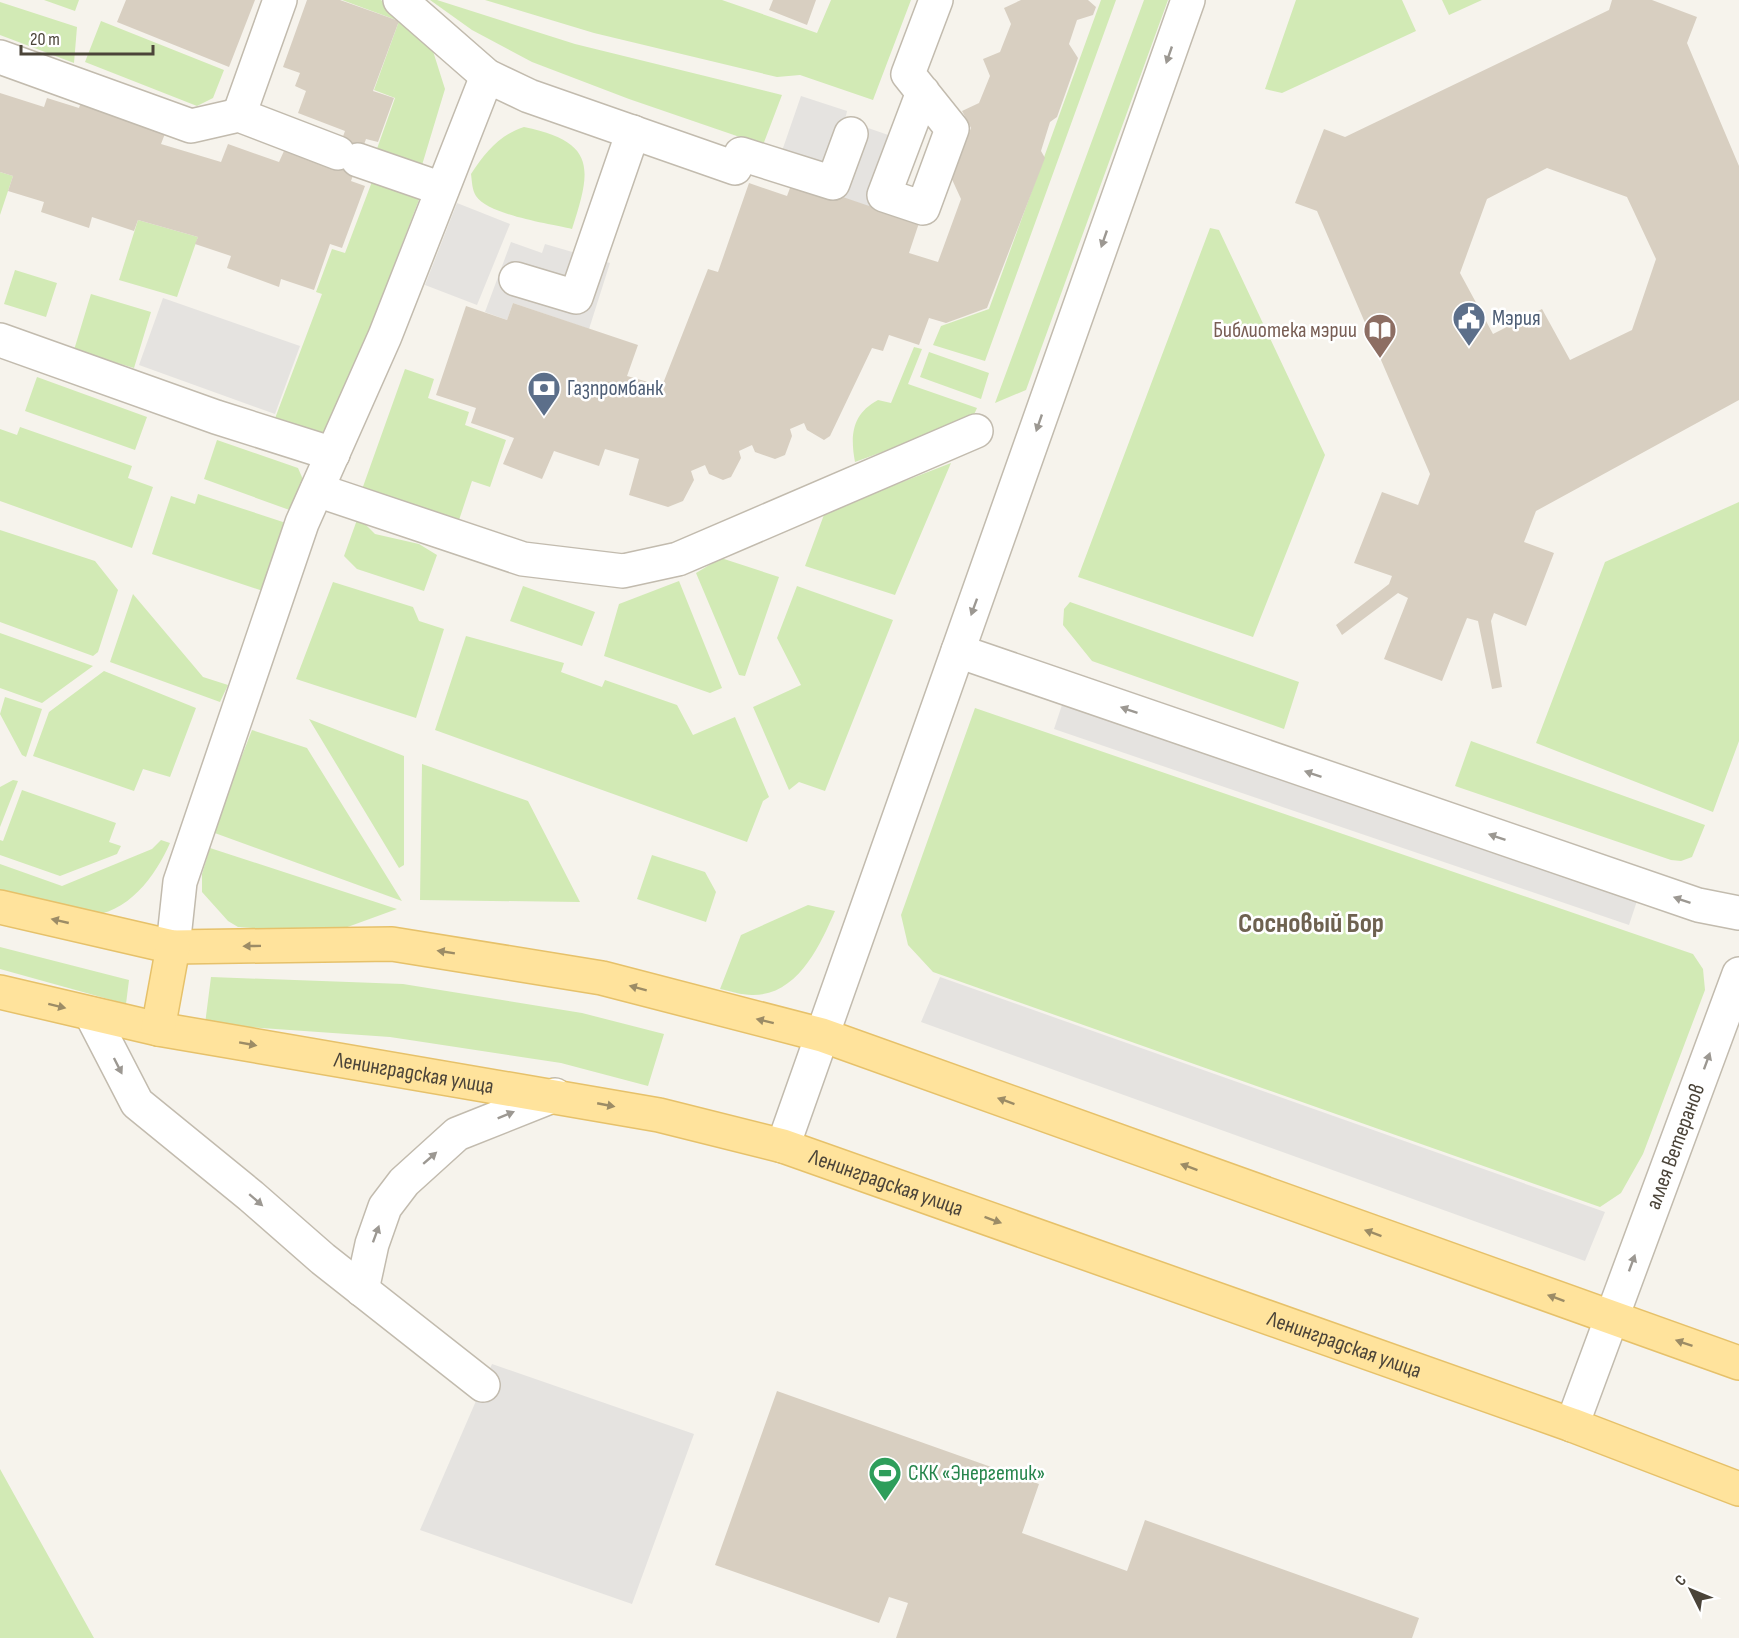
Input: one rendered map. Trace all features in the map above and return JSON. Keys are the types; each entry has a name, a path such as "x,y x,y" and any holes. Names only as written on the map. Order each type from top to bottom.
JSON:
{"main road":[{"path":"0,907 173,947 392,944 602,978 822,1035 1739,1363"},
{"path":"158,1029 173,947"},
{"name":"Ленинградская улица","path":"0,992 158,1029 555,1095 659,1115 783,1146 1572,1425 1739,1489"}],"street":[{"path":"239,115 280,0"},
{"path":"400,0 487,76 529,96 735,168 741,154 833,183 851,134"},
{"path":"923,92 908,74 936,0"},
{"path":"783,1146 1188,0"},
{"path":"0,57 191,126 239,115 442,189"},
{"path":"173,947 180,882 272,608 317,490 385,336 487,76"},
{"path":"516,279 576,297 633,132"},
{"path":"0,340 216,417 333,454"},
{"path":"317,490 523,559 623,571 678,559 976,431"},
{"path":"957,651 1686,901 1739,913"},
{"name":"аллея Ветеранов","path":"1572,1425 1739,974"},
{"path":"91,1014 137,1103 362,1290 483,1385"},
{"path":"362,1290 372,1244 386,1207 404,1182 457,1134 555,1095"}],"green space":[{"path":"44,0 79,0 75,11"},
{"path":"342,0 381,0 405,19 432,48 445,89 419,175 373,160 395,98 374,90 399,21"},
{"path":"430,0 437,0 575,44 782,95 763,145 629,99 532,62 472,30"},
{"path":"485,0 722,0 817,33 831,0 911,0 873,100 800,75 777,77 594,33"},
{"path":"1101,0 1116,0 985,361 933,345 941,326 989,309"},
{"path":"1144,0 1168,0 1026,390 995,403"},
{"path":"1296,0 1402,0 1416,31 1282,93 1265,89"},
{"path":"1442,0 1482,0 1449,15"},
{"path":"0,2 77,27 74,63 0,35"},
{"path":"101,21 224,70 213,98 197,106 85,62"},
{"path":"524,127 548,133 565,141 576,150 582,161 585,174 583,189 572,229 506,213 483,203 475,194 471,174 493,146 515,130"},
{"path":"0,172 13,176 0,215"},
{"path":"373,179 420,197 324,449 271,429 322,294 316,292 332,249 345,253"},
{"path":"138,220 198,237 177,297 119,280"},
{"path":"1210,228 1219,230 1325,455 1253,637 1078,577"},
{"path":"15,270 57,283 46,317 4,304"},
{"path":"91,294 151,312 134,368 74,350"},
{"path":"914,347 922,349 908,384 977,408 972,419 855,462 853,434 858,419 869,406 878,400 891,403"},
{"path":"929,352 989,373 981,399 920,377"},
{"path":"405,369 434,379 428,398 469,412 465,425 506,440 490,487 472,481 456,529 360,495"},
{"path":"37,377 147,417 135,450 25,411"},
{"path":"20,427 132,466 128,478 153,487 132,548 0,501 0,429 17,435"},
{"path":"217,440 298,468 305,484 295,512 204,479"},
{"path":"951,463 895,595 805,566 825,512"},
{"path":"198,494 286,523 263,591 152,554 171,496 195,504"},
{"path":"1739,502 1739,741 1713,812 1536,743 1605,562"},
{"path":"358,517 375,534 419,544 437,555 424,591 357,569 344,556"},
{"path":"0,530 95,561 118,590 98,652 93,656 0,622"},
{"path":"721,558 779,577 745,676 739,675 696,573"},
{"path":"679,581 722,688 710,693 604,656 619,604"},
{"path":"333,582 413,607 419,621 444,629 416,718 296,679"},
{"path":"523,586 595,612 582,646 510,621"},
{"path":"797,586 893,620 825,791 799,782 789,790 753,707 801,685 777,638"},
{"path":"133,594 203,677 228,685 220,702 110,662"},
{"path":"1070,602 1299,682 1284,729 1092,661 1063,625 1064,609"},
{"path":"0,633 93,666 42,703 0,688"},
{"path":"466,636 564,663 561,672 602,687 605,680 677,705 693,735 735,717 769,797 763,801 747,842 435,730"},
{"path":"104,671 196,708 170,777 143,769 134,791 33,756 49,712"},
{"path":"5,697 42,709 26,757 22,755 0,714"},
{"path":"975,708 1693,954 1703,969 1705,990 1643,1154 1621,1193 1600,1207 933,972 908,945 901,915"},
{"path":"309,719 404,756 404,865 399,868"},
{"path":"252,730 307,748 402,901 212,832"},
{"path":"1471,741 1705,825 1692,857 1681,861 1671,860 1455,786"},
{"path":"422,764 528,801 580,902 420,900"},
{"path":"13,780 18,781 0,827 0,787"},
{"path":"22,790 116,823 109,842 121,846 117,854 60,876 0,855 0,840 3,841"},
{"path":"161,840 170,843 147,882 125,903 111,910 97,914 71,914 0,892 0,864 62,886 152,849"},
{"path":"210,848 397,909 331,933 238,927 228,921 202,892 202,874"},
{"path":"652,855 705,872 716,892 706,922 637,899"},
{"path":"808,905 835,911 814,953 794,978 768,993 748,995 720,989 741,935"},
{"path":"0,947 129,980 126,1004 0,969"},
{"path":"211,977 403,984 582,1013 664,1034 648,1086 561,1063 390,1037 205,1024"},
{"path":"0,1469 94,1638 0,1638"}],"shaded area":[{"path":"801,96 847,111 845,120 894,137 870,207 774,174"},
{"path":"457,203 510,224 477,305 425,285"},
{"path":"511,242 542,253 545,244 610,263 589,329 513,303 507,320 485,312"},
{"path":"163,298 300,346 275,414 139,365"},
{"path":"1062,705 1637,901 1629,925 1054,729"},
{"path":"940,977 1605,1212 1585,1261 921,1022"},
{"path":"492,1364 694,1434 632,1604 420,1530"}],"building":[{"path":"126,0 255,0 229,67 117,22"},
{"path":"307,0 340,0 399,21 373,91 394,98 378,142 366,139 351,181 365,186 342,248 330,244 314,290 281,279 279,287 227,268 231,256 195,244 198,237 138,220 134,231 92,217 89,228 41,212 44,202 8,191 13,176 0,172 0,93 44,107 47,98 79,108 83,96 166,131 161,144 221,162 228,144 279,162 284,151 331,169 345,131 298,113 306,91 295,86 300,73 283,67"},
{"path":"773,0 816,0 807,25 769,10"},
{"path":"1021,0 1088,0 1096,7 1093,15 1077,20 1069,44 1078,58 1057,117 1050,122 1041,151 1045,158 987,308 946,323 929,318 919,345 889,335 883,351 872,348 830,436 824,440 807,430 804,423 790,429 792,436 785,455 775,459 755,452 752,445 739,451 741,458 731,477 723,480 709,474 705,465 691,471 694,480 683,501 668,507 629,495 639,459 605,449 599,466 554,451 542,479 503,464 514,438 471,423 476,408 436,395 466,306 507,320 513,303 638,345 627,376 662,386 708,269 718,272 749,183 787,196 793,180 919,223 909,253 938,262 961,199 944,162 959,157 971,128 962,111 979,103 990,76 983,59 1000,52 1011,24 1004,8"},
{"name":"Мэрия","path":"1612,0 1652,0 1697,17 1687,43 1739,166 1739,400 1536,511 1524,542 1554,553 1526,626 1494,613 1491,621 1502,687 1492,689 1478,621 1467,618 1442,681 1384,659 1408,598 1398,593 1342,635 1336,625 1389,584 1392,576 1354,563 1382,492 1418,505 1430,474 1317,211 1295,203 1324,129 1345,137 1609,10","holes":["1547,168 1627,197 1656,259 1632,330 1570,360 1542,309 1493,334 1460,273 1487,199"]},
{"name":"СКК «Энергетик»","path":"777,1391 1039,1484 1022,1533 1127,1571 1145,1520 1419,1618 1412,1638 896,1638 908,1603 889,1597 879,1623 715,1565"}],"place":[{"name":"Мэрия","path":"1469,347"},
{"name":"Библиотека мэрии","path":"1380,359"},
{"name":"Газпромбанк","path":"544,417"},
{"name":"СКК «Энергетик»","path":"885,1502"}],"district":[{"name":"Сосновый Бор","path":"1311,923"}]}
